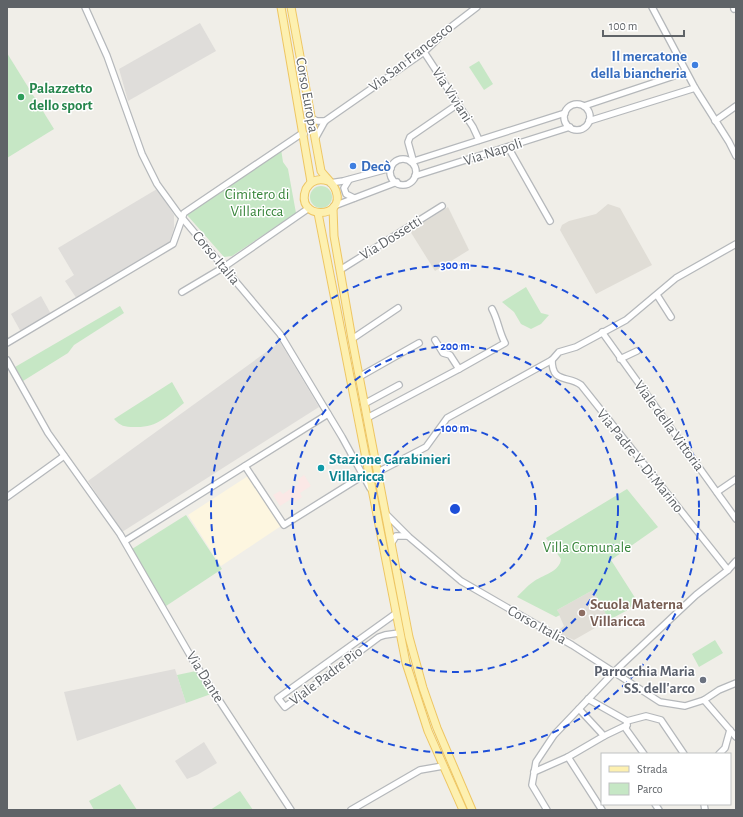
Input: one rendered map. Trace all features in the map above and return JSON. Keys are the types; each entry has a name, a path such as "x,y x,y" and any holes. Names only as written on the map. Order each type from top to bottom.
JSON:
{"main road":[{"name":"Corso Europa","path":"281,7 312,182"},
{"name":"Corso Europa","path":"291,7 321,171 329,182"},
{"path":"334,207 325,213 318,213 309,208 304,200 304,194 307,186 312,182 320,180 329,182 335,187 337,195 334,207 334,236 364,404 409,637 436,728 472,810"},
{"path":"318,213 399,633 415,692 442,766 463,810"},
{"path":"374,500 380,506 383,499"},
{"path":"374,500 386,514"}],"street":[{"name":"Corso Italia","path":"85,7 107,56 142,154 157,184 181,217 280,334 364,475 374,500"},
{"name":"Via San Francesco","path":"315,139 325,121 424,52 447,30 477,7"},
{"path":"652,7 695,88 729,142 736,156"},
{"name":"Via Viviani","path":"424,52 473,126 479,140"},
{"path":"686,72 584,106 573,105 565,113 565,121 570,127 581,129 589,121 695,88"},
{"path":"334,207 397,182 407,184 415,176 416,170 412,161 408,142 410,136 458,104"},
{"path":"584,106 588,111 589,121"},
{"path":"715,121 736,106"},
{"name":"Via Napoli","path":"412,161 565,113"},
{"path":"311,118 317,121 325,121"},
{"name":"Via Napoli","path":"415,176 570,127"},
{"path":"7,343 173,244 181,217 191,208 301,134 304,134"},
{"path":"729,142 736,142"},
{"path":"508,147 550,221"},
{"path":"329,182 349,180 391,168 398,160 405,159 412,161"},
{"path":"391,168 391,175 397,182"},
{"path":"349,180 344,188 346,194 354,198"},
{"name":"Via Dossetti","path":"340,270 442,206"},
{"path":"182,292 224,267 309,208"},
{"path":"378,472 426,447 447,418 552,360 559,352 576,347 626,320 676,278 736,244"},
{"path":"657,295 671,317"},
{"path":"352,339 398,308"},
{"path":"367,418 505,343 500,334 498,319 492,309"},
{"name":"Viale della Vittoria","path":"602,332 667,425 735,515"},
{"path":"434,340 443,353 450,355 459,369"},
{"path":"359,377 419,343"},
{"path":"620,359 636,351"},
{"name":"Via Dante","path":"7,360 48,433 125,541 194,662 291,810"},
{"name":"Via Padre V. Di Marino","path":"552,360 552,367 556,375 561,379 574,380 581,386 728,570"},
{"path":"364,404 399,385"},
{"path":"125,541 328,414"},
{"path":"7,497 64,456"},
{"path":"355,461 366,457"},
{"path":"245,466 284,526 364,475"},
{"path":"717,492 736,479"},
{"name":"Corso Italia","path":"386,514 408,536 461,581 615,671 660,702 685,706 704,700 719,690 736,683"},
{"path":"391,545 393,538 396,536 408,536"},
{"path":"547,810 532,785 536,762 554,735 615,671 696,595 728,570 736,561"},
{"name":"Viale Padre Pio","path":"395,614 278,698 285,707 378,637 399,633"},
{"path":"588,699 627,723"},
{"path":"704,700 736,737"},
{"path":"579,709 604,736"},
{"path":"534,772 568,757 604,736 608,736 627,723 646,716 661,720 683,753"},
{"path":"627,723 626,729 643,753"},
{"path":"726,751 730,730"},
{"path":"568,757 602,810"},
{"path":"351,810 420,770 442,766"}],"shaded area":[{"path":"200,23 216,51 128,101 119,69"},
{"path":"157,189 174,215 174,228 169,244 77,299 65,281 74,275 58,248"},
{"path":"608,204 620,208 652,265 596,294 560,230 562,225 569,221 596,214"},
{"path":"448,207 469,250 435,271 410,231"},
{"path":"41,296 51,314 21,332 11,314"},
{"path":"280,342 319,407 122,532 88,481"},
{"path":"304,475 311,486 300,493 302,497 293,503 291,499 280,506 273,495 280,491 283,494 299,483 297,480"},
{"path":"248,476 281,526 221,566 188,515"},
{"name":"Scuola Materna Villaricca","path":"593,590 609,620 574,640 556,632 564,626 557,610"},
{"path":"175,669 186,703 77,741 64,692"},
{"path":"204,742 217,763 187,779 175,761"}],"green space":[{"name":"Palazzetto dello sport","path":"7,53 54,129 7,158"},
{"path":"479,61 493,84 484,90 469,67"},
{"name":"Cimitero di Villaricca","path":"281,149 283,162 288,169 296,213 232,256 224,257 187,215"},
{"path":"321,186 329,189 332,197 329,205 321,208 313,205 310,197 313,189"},
{"path":"526,287 541,313 549,315 541,324 531,329 521,324 514,312 502,302"},
{"path":"120,306 124,313 74,345 68,353 23,381 15,367"},
{"path":"172,382 184,403 161,421 149,426 131,427 121,425 114,419"},
{"name":"Villa Comunale","path":"627,489 658,527 611,560 639,604 609,620 593,590 557,610 560,615 556,617 517,597 531,584 554,570 560,563 561,559 546,538"},
{"path":"186,515 222,569 166,606 132,549"},
{"path":"715,640 723,653 699,667 692,654"},
{"path":"196,671 211,694 186,703 177,675"},
{"path":"120,784 137,810 94,810 89,801"},
{"path":"240,791 253,810 210,810"}],"place":[{"name":"Il mercatone della biancheria","path":"695,65"},
{"name":"Palazzetto dello sport","path":"21,97"},
{"name":"Decò","path":"353,166"},
{"name":"Stazione Carabinieri Villaricca","path":"321,468"},
{"name":"Scuola Materna Villaricca","path":"582,613"},
{"name":"Parrocchia Maria SS. dell'arco","path":"703,680"}]}
